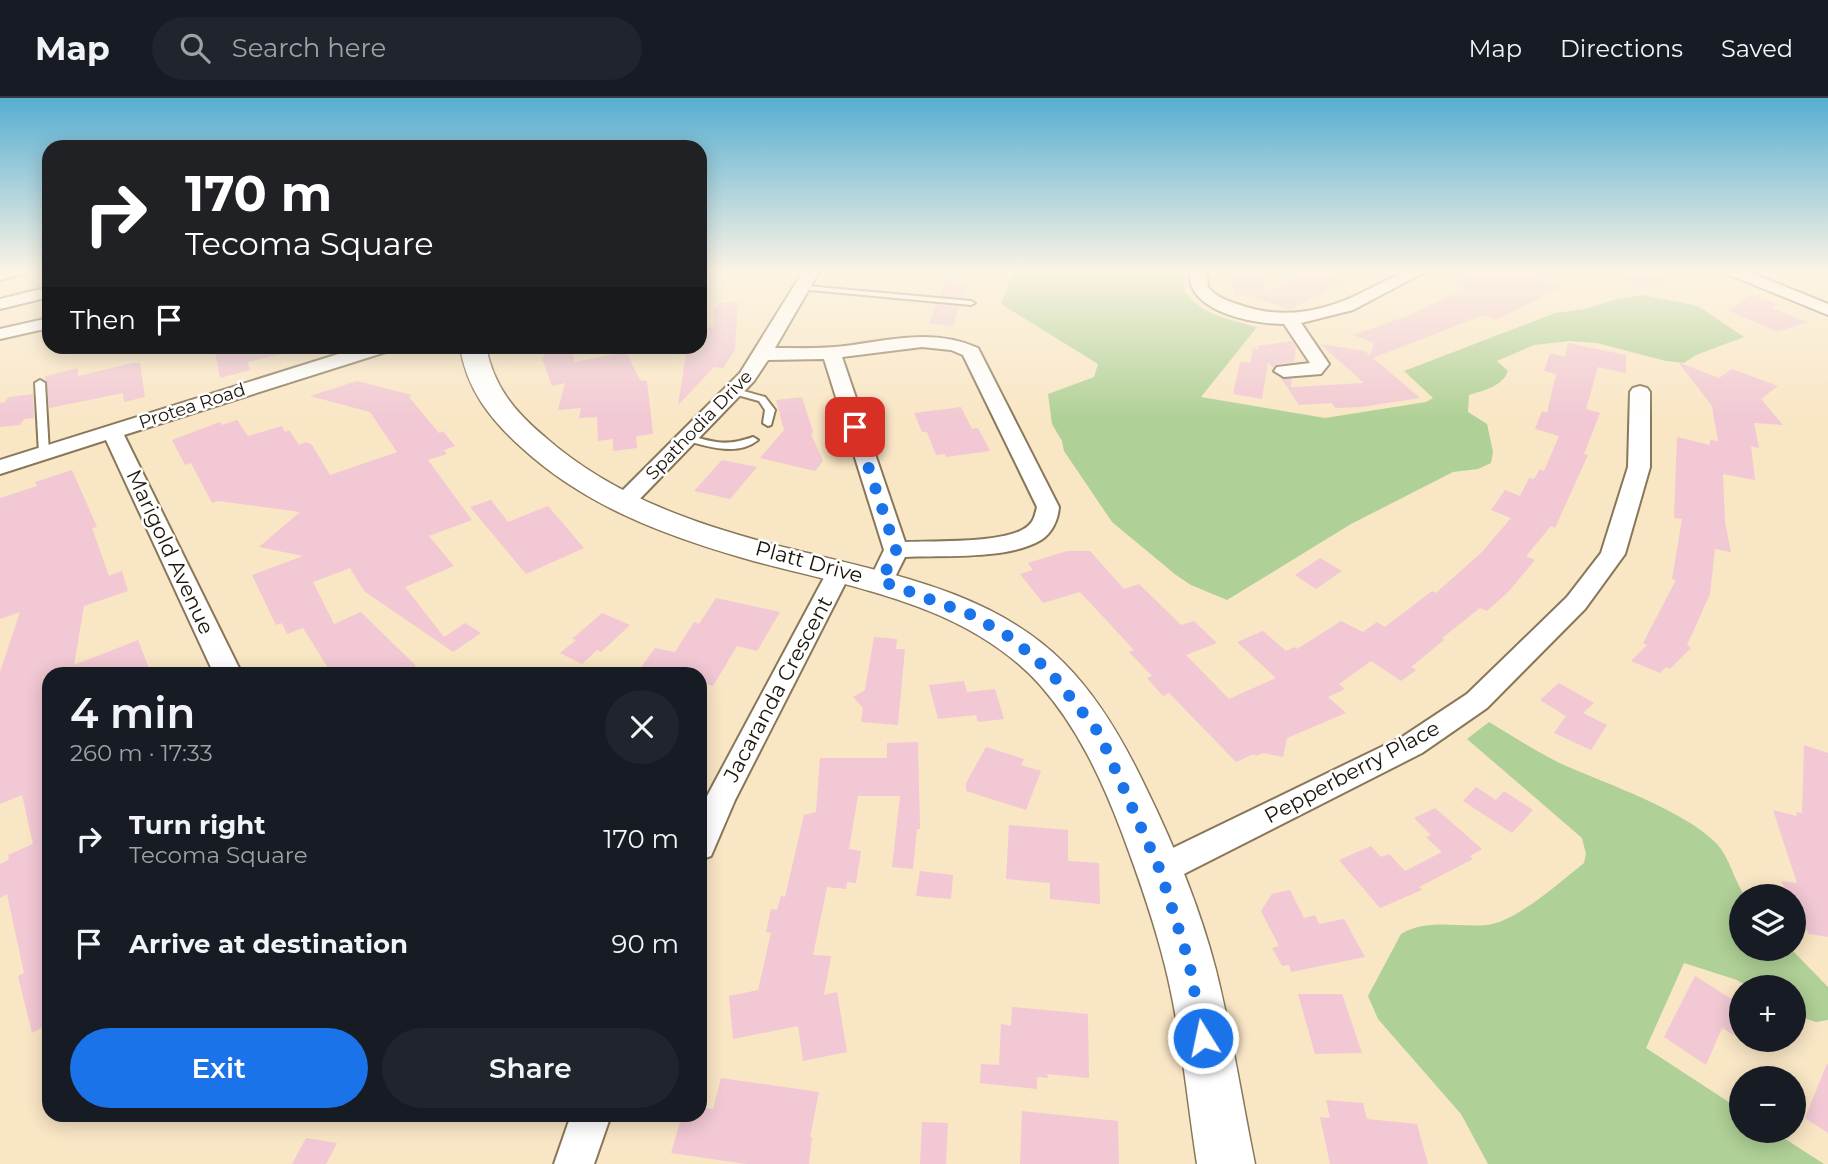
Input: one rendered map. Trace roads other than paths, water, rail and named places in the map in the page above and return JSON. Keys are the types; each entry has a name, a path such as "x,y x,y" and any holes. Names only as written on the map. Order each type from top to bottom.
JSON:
{"street":[{"name":"Spathodia Drive","path":"623,503 733,391 764,354 782,320"},
{"path":"1284,371 1314,370 1320,365 1290,320 1286,320"},
{"path":"0,334 42,325"},
{"path":"764,354 831,353 934,341 960,345 971,352 1048,507 1047,519 1042,526 1025,538 1010,542 888,565 831,353"},
{"name":"Protea Road","path":"0,467 359,354"},
{"name":"Platt Drive","path":"476,354 482,383 516,428 546,457 623,503 708,535 839,572 888,565 1013,639 1051,673 1099,733 1160,870 1189,962 1226,1164"},
{"name":"Pepperberry Place","path":"1160,870 1412,745 1477,701 1566,612 1613,554 1639,467 1640,392"},
{"name":"Marigold Avenue","path":"113,431 225,667"},
{"name":"Jacaranda Crescent","path":"707,830 839,572"},
{"path":"574,1164 589,1122"}],"lane":[{"path":"40,383 44,453"},
{"path":"733,391 762,400 770,410 768,423"},
{"path":"687,438 734,448 753,440"}]}
